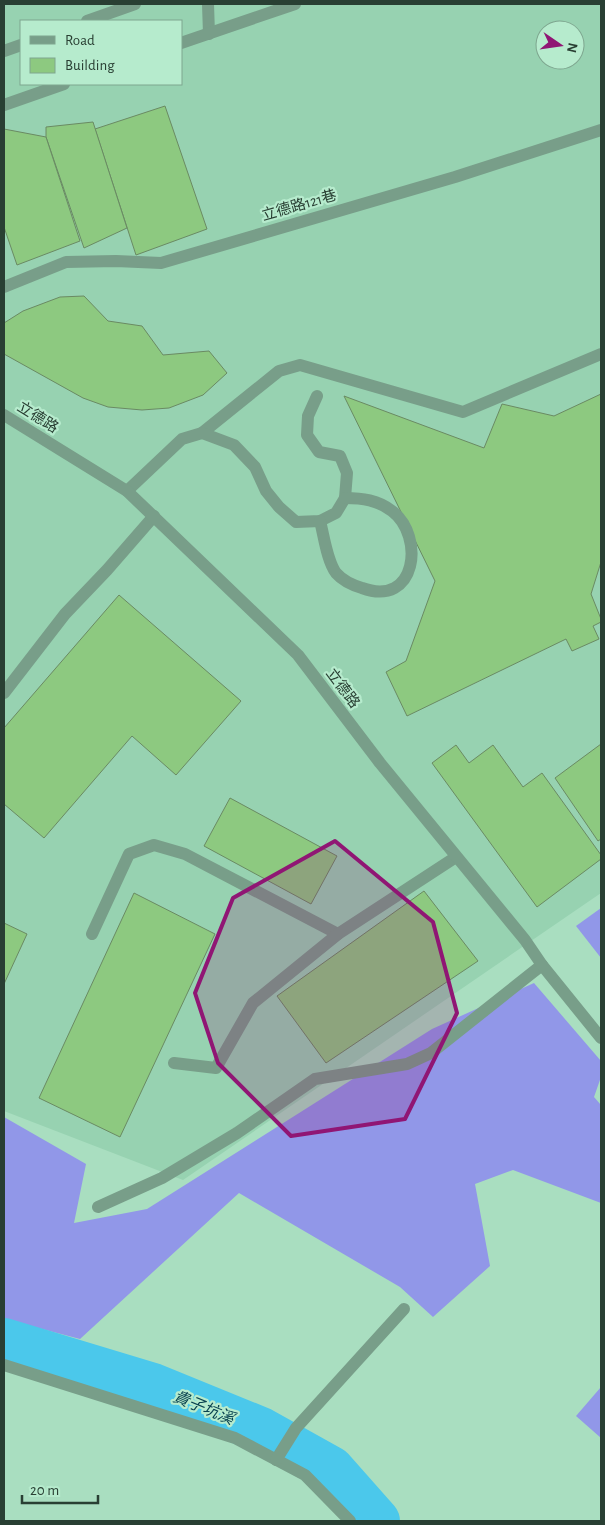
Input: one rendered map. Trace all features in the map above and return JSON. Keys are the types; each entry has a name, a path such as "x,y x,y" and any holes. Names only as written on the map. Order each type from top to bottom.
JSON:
{"street":[{"path":"90,20 135,4"},
{"path":"208,4 209,34"},
{"path":"182,43 295,4"},
{"path":"4,51 20,45"},
{"path":"4,105 61,85"},
{"name":"立德路121巷","path":"4,287 66,262 116,260 161,263 455,177 601,130"},
{"path":"127,491 182,439 202,433 280,371 300,364 462,412 601,354"},
{"path":"202,433 234,445 255,467 266,491 278,507 296,522 320,522 336,513 345,498 347,473 340,456 319,452 307,435 308,416 317,396"},
{"name":"立德路","path":"4,415 127,491 298,655 380,763 525,940 542,965 601,1038"},
{"path":"320,522 328,554 335,572 348,583 366,590 381,592 395,589 407,577 411,562 412,546 404,524 393,512 380,504 364,498 345,498"},
{"path":"4,692 65,614 108,570 154,516"},
{"path":"92,934 129,854 154,845 184,854 338,934"},
{"path":"174,1063 216,1068 253,1003 338,934 456,856"},
{"path":"98,1207 162,1178 229,1138 315,1079 407,1064 431,1053 542,965"},
{"path":"276,1460 296,1428 404,1309"},
{"path":"4,1365 235,1438 305,1475 350,1521"}],"highlighted area":[{"path":"335,841 433,922 457,1013 405,1119 291,1136 218,1063 195,993 233,898"}],"shaded area":[{"path":"4,4 601,4 601,893 183,1180 4,1111"},
{"path":"601,908 601,958 576,926"},
{"path":"534,983 601,1061 601,1077 594,1097 601,1105 601,1203 513,1170 475,1184 490,1266 433,1317 400,1287 239,1193 80,1339 4,1319 4,1117 86,1164 74,1223 147,1209 432,1029"},
{"path":"601,1387 601,1438 576,1416"}],"building":[{"path":"165,106 207,229 136,255 95,129"},
{"path":"93,122 127,228 84,248 46,137 46,127"},
{"path":"4,129 46,137 80,241 17,265 4,227"},
{"path":"84,296 108,321 142,326 163,355 209,351 227,373 203,395 169,408 142,410 108,407 83,398 4,354 4,323 23,311 60,297"},
{"path":"601,394 601,562 591,594 601,619 601,622 593,626 599,639 572,651 566,639 407,716 386,672 406,661 435,581 344,396 484,448 502,404 554,416"},
{"path":"119,595 241,701 176,775 132,736 44,838 4,804 4,728"},
{"path":"601,744 601,839 598,841 555,778"},
{"path":"456,745 469,763 493,745 523,787 542,773 601,855 601,859 537,907 432,763"},
{"path":"230,798 337,856 311,904 204,846"},
{"path":"424,891 478,961 326,1063 277,996"},
{"path":"134,893 215,934 120,1137 39,1098"},
{"path":"4,923 27,934 4,984"}],"waterway":[{"name":"貴子坑溪","path":"4,1341 153,1386 261,1430 331,1469 377,1521"}]}
